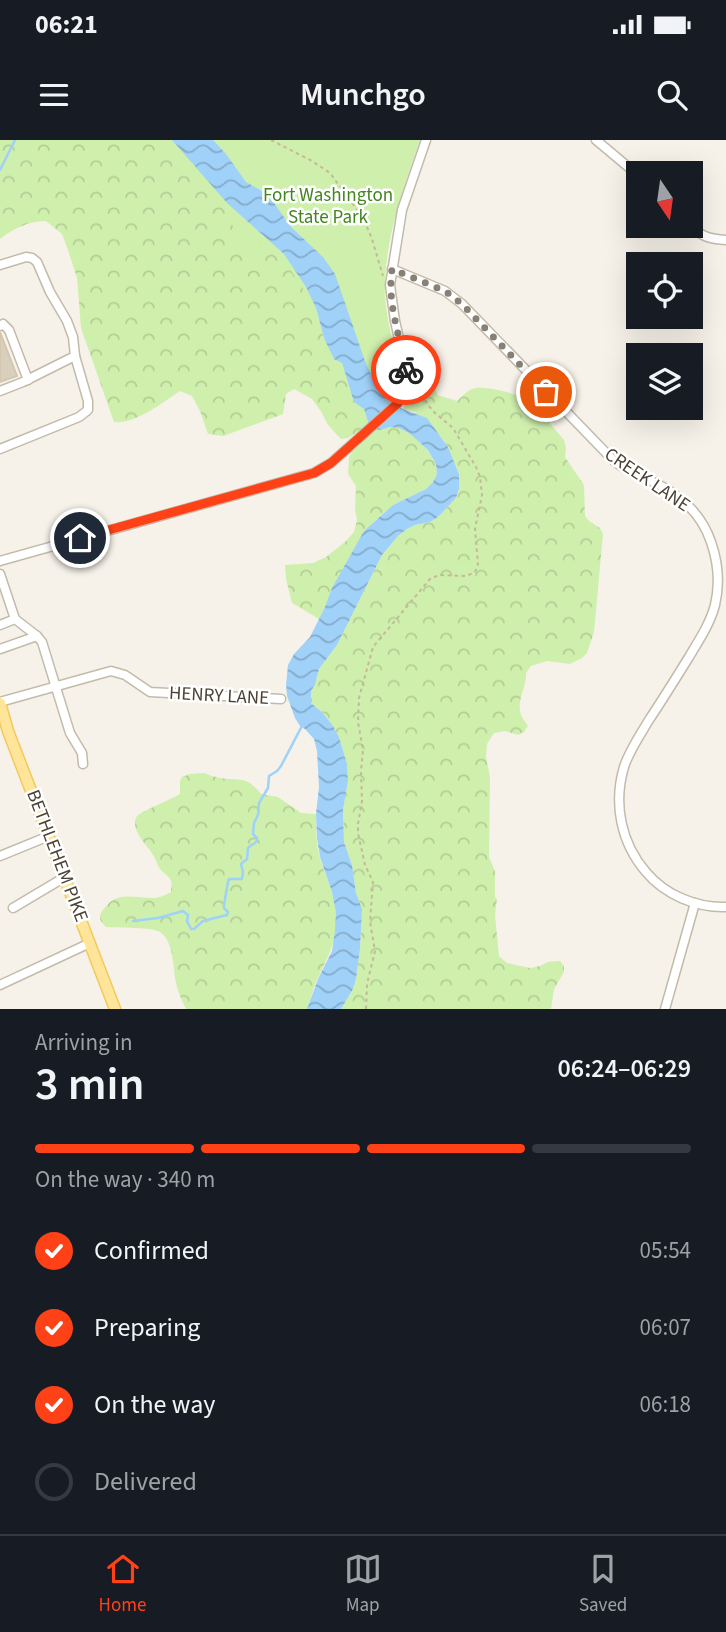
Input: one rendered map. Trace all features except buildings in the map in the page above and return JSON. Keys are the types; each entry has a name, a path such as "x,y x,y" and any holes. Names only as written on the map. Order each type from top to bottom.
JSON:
{"main road":[{"name":"BETHLEHEM PIKE","path":"0,703 4,734 49,836 115,1009"}],"street":[{"path":"0,561 314,473 331,463 397,404 404,393 407,374 390,285 402,210 426,140"},
{"path":"596,140 626,165"},
{"path":"704,236 726,240"},
{"path":"0,265 26,257 32,257 37,262 73,337 75,356 88,401 88,410 79,417 0,449"},
{"name":"CREEK LANE","path":"392,269 445,291 462,304 612,460 630,472 662,486 698,516 710,539 722,582 706,627 624,766 620,787 620,816 628,844 647,874 667,891 695,904 713,908 726,907"},
{"path":"0,326 3,324 9,330 28,380"},
{"path":"0,391 75,356"},
{"path":"0,574 15,620 42,642 70,733 82,753 83,764"},
{"path":"0,625 15,620"},
{"path":"0,649 37,636"},
{"name":"HENRY LANE","path":"0,703 111,671 125,675 150,692 281,699"},
{"path":"0,856 49,836"},
{"path":"13,908 65,877"},
{"path":"665,1009 695,904"},
{"path":"0,985 90,943"}],"path":[{"path":"271,140 312,160 330,173 367,227 384,279"},
{"path":"366,1009 367,984 375,951 370,922 373,882 365,865 358,833 363,756 358,715 361,688 373,647 430,579 439,575 471,575 478,564 475,529 482,495 478,471 453,428 430,408 423,395"}],"green space":[{"path":"0,140 172,140 235,208 284,254 306,287 316,308 324,338 342,363 354,401 364,409 369,425 381,430 399,428 428,450 436,464 437,474 433,482 426,489 393,505 364,531 319,619 292,603 285,565 313,563 326,557 354,532 357,520 356,486 348,474 349,457 364,437 358,432 341,439 328,425 312,399 294,389 286,394 283,414 223,436 208,434 192,396 180,391 140,416 114,422 81,328 77,278 62,234 46,221 40,221 22,226 0,239"},
{"name":"Fort Washington State Park","path":"162,140 420,140 395,216 385,276 388,320 405,390 383,410 268,236 248,256 217,195 172,146"},
{"path":"416,359 427,369 438,395 457,401 471,390 482,388 514,394 533,403 564,440 565,457 584,485 585,516 600,528 603,534 594,632 587,653 570,664 547,661 531,666 526,673 520,705 521,714 528,726 518,735 505,731 494,733 487,744 486,757 490,777 489,857 495,871 499,956 507,963 530,968 560,961 564,972 554,989 551,1009 341,1009 356,979 362,909 344,842 343,810 348,781 347,764 333,726 311,703 311,691 319,669 337,645 382,555 407,529 438,517 456,498 459,489 459,474 441,437 415,412 403,409 414,386"},
{"path":"204,773 247,781 261,794 278,797 301,813 316,814 319,852 337,920 332,946 307,1009 186,1009 177,986 165,936 150,929 106,927 101,921 100,915 113,900 130,896 156,898 171,892 170,879 160,869 140,837 135,821 139,814 180,794 182,777"}],"water":[{"path":"172,140 213,140 246,182 262,191 291,227 323,257 335,274 366,364 376,384 387,400 427,418 448,447 459,474 456,498 438,517 407,529 382,555 337,645 319,669 311,691 311,703 333,726 347,764 348,781 343,810 344,842 362,909 356,979 341,1009 307,1009 332,951 336,912 317,838 317,751 314,739 295,718 287,696 288,665 310,637 332,588 364,531 393,505 426,489 437,474 436,464 428,450 409,433 390,427 373,429 369,425 364,409 354,402 342,363 334,359 324,338 316,308 306,287 284,254 227,203"}],"waterway":[{"path":"0,170 15,140"},
{"path":"133,921 183,911 188,915 187,921 191,929 194,929 203,921 227,915 224,905 228,882 229,879 242,879 241,864 247,859 248,848 257,840 253,834 254,823 259,803 268,788 269,776 281,766 303,724"}],"way so far":[{"path":"406,370 390,285 392,269 445,291 462,304 546,392"}],"route":[{"path":"80,538 314,473 331,463 397,404 407,383 406,370"}]}
